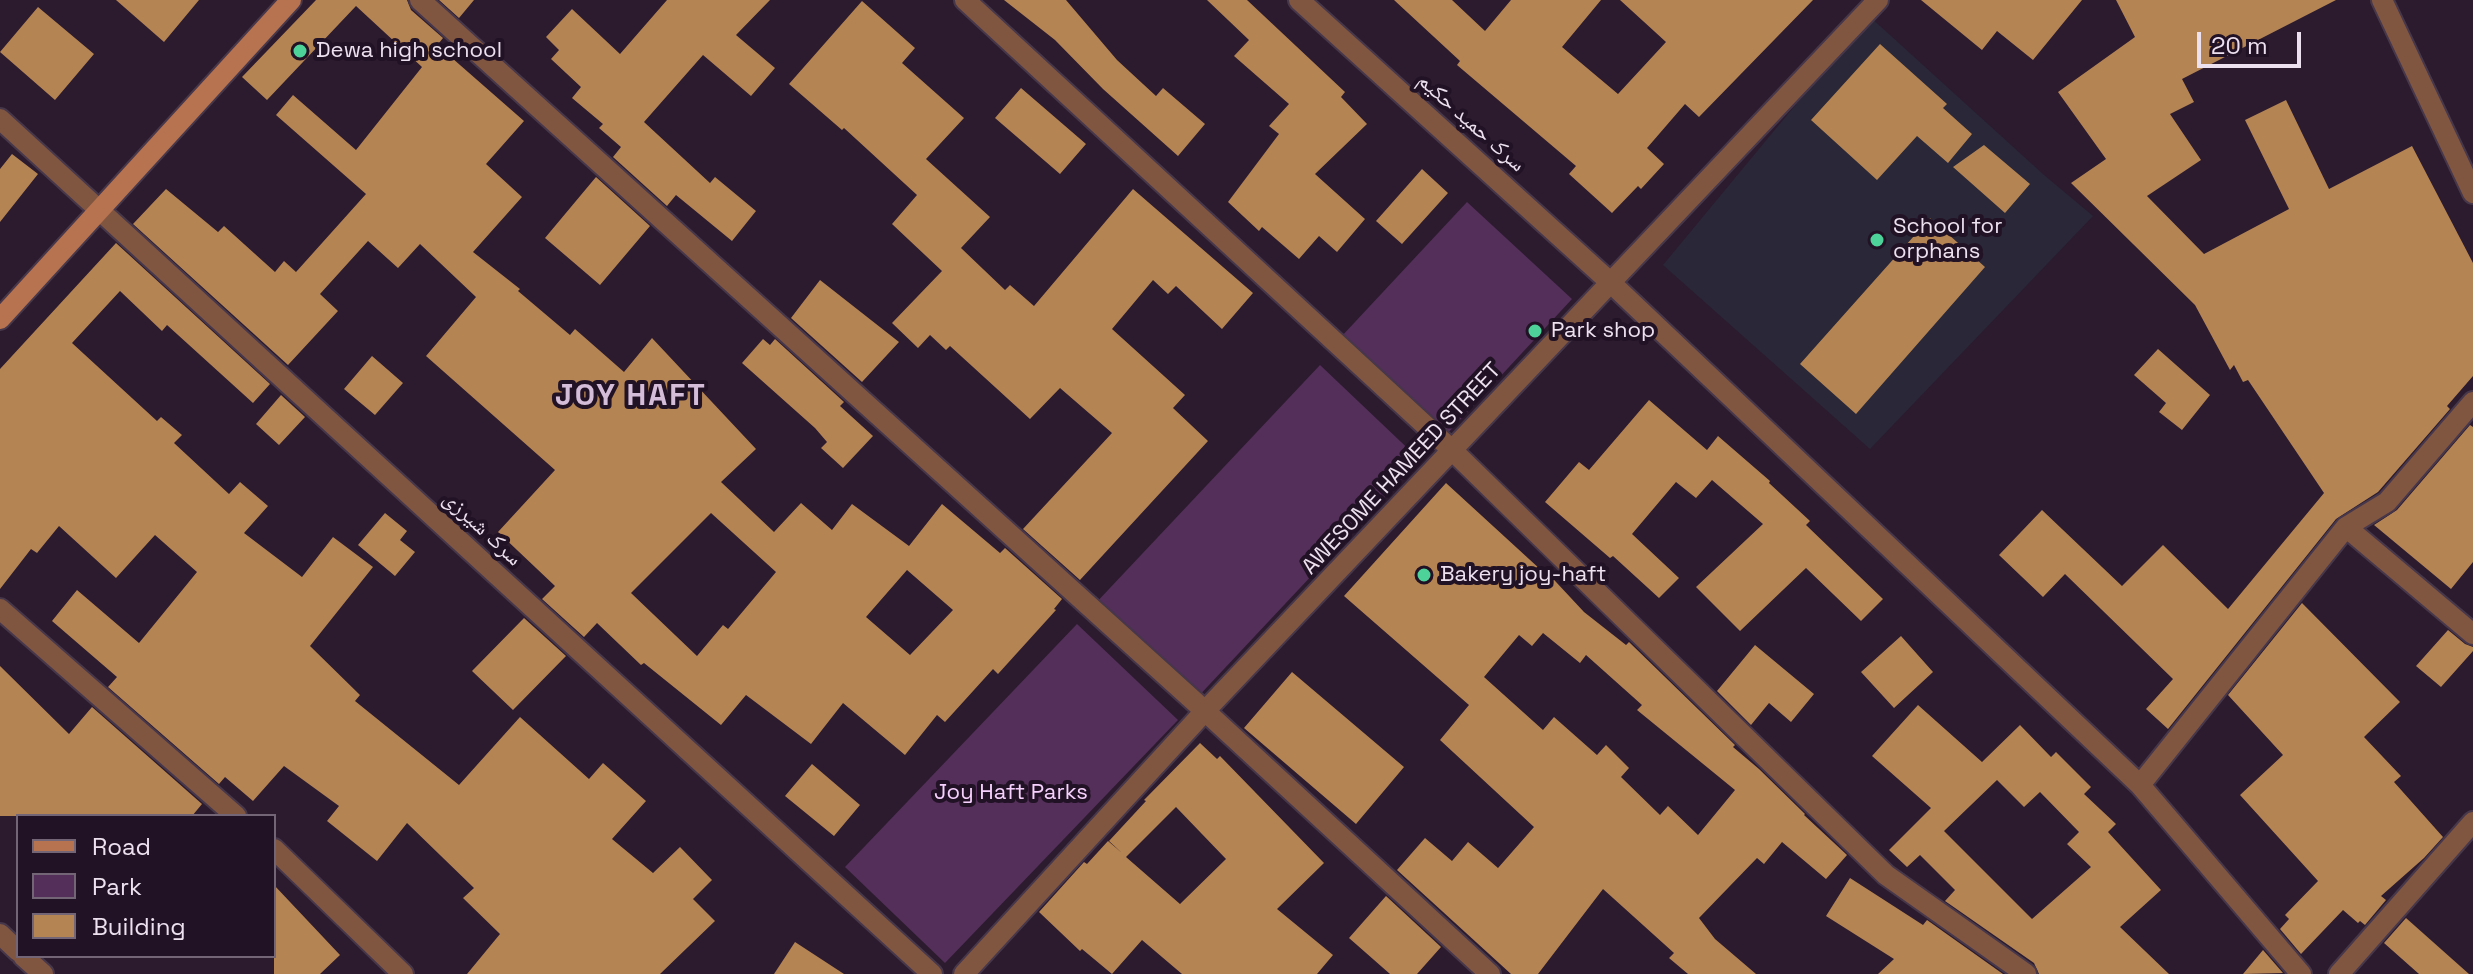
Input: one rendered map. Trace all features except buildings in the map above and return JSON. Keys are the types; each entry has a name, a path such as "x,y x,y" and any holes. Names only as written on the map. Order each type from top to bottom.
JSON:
{"main road":[{"path":"0,319 291,0"}],"street":[{"path":"420,0 1205,711 1490,974"},
{"path":"965,0 1453,451 1886,875 2026,974"},
{"name":"سرک حمید حکیم","path":"1299,0 1610,282 2140,785 2301,974"},
{"path":"2382,0 2473,193"},
{"name":"AWESOME HAMEED STREET","path":"964,974 1205,711 1876,1"},
{"name":"سرک شیرزی","path":"0,119 932,974"},
{"path":"2140,785 2346,527 2387,502 2473,402"},
{"path":"2346,527 2473,634"},
{"path":"0,609 234,814"},
{"path":"2339,974 2473,822"},
{"path":"276,851 403,974"},
{"path":"0,934 16,949"},
{"path":"25,958 43,974"}],"shaded area":[{"name":"School for orphans","path":"1869,16 2093,216 1870,449 1663,265"}],"green space":[{"path":"1467,202 1572,299 1446,435 1341,337"},
{"path":"1320,365 1420,460 1194,701 1093,606"},
{"name":"Joy Haft Parks","path":"1077,624 1178,720 945,963 845,867"}],"place":[{"name":"Dewa high school","path":"300,51"},
{"name":"School for orphans","path":"1877,240"},
{"name":"Park shop","path":"1535,331"},
{"name":"Bakery joy-haft","path":"1424,575"}],"district":[{"name":"JOY HAFT","path":"631,397"}]}
